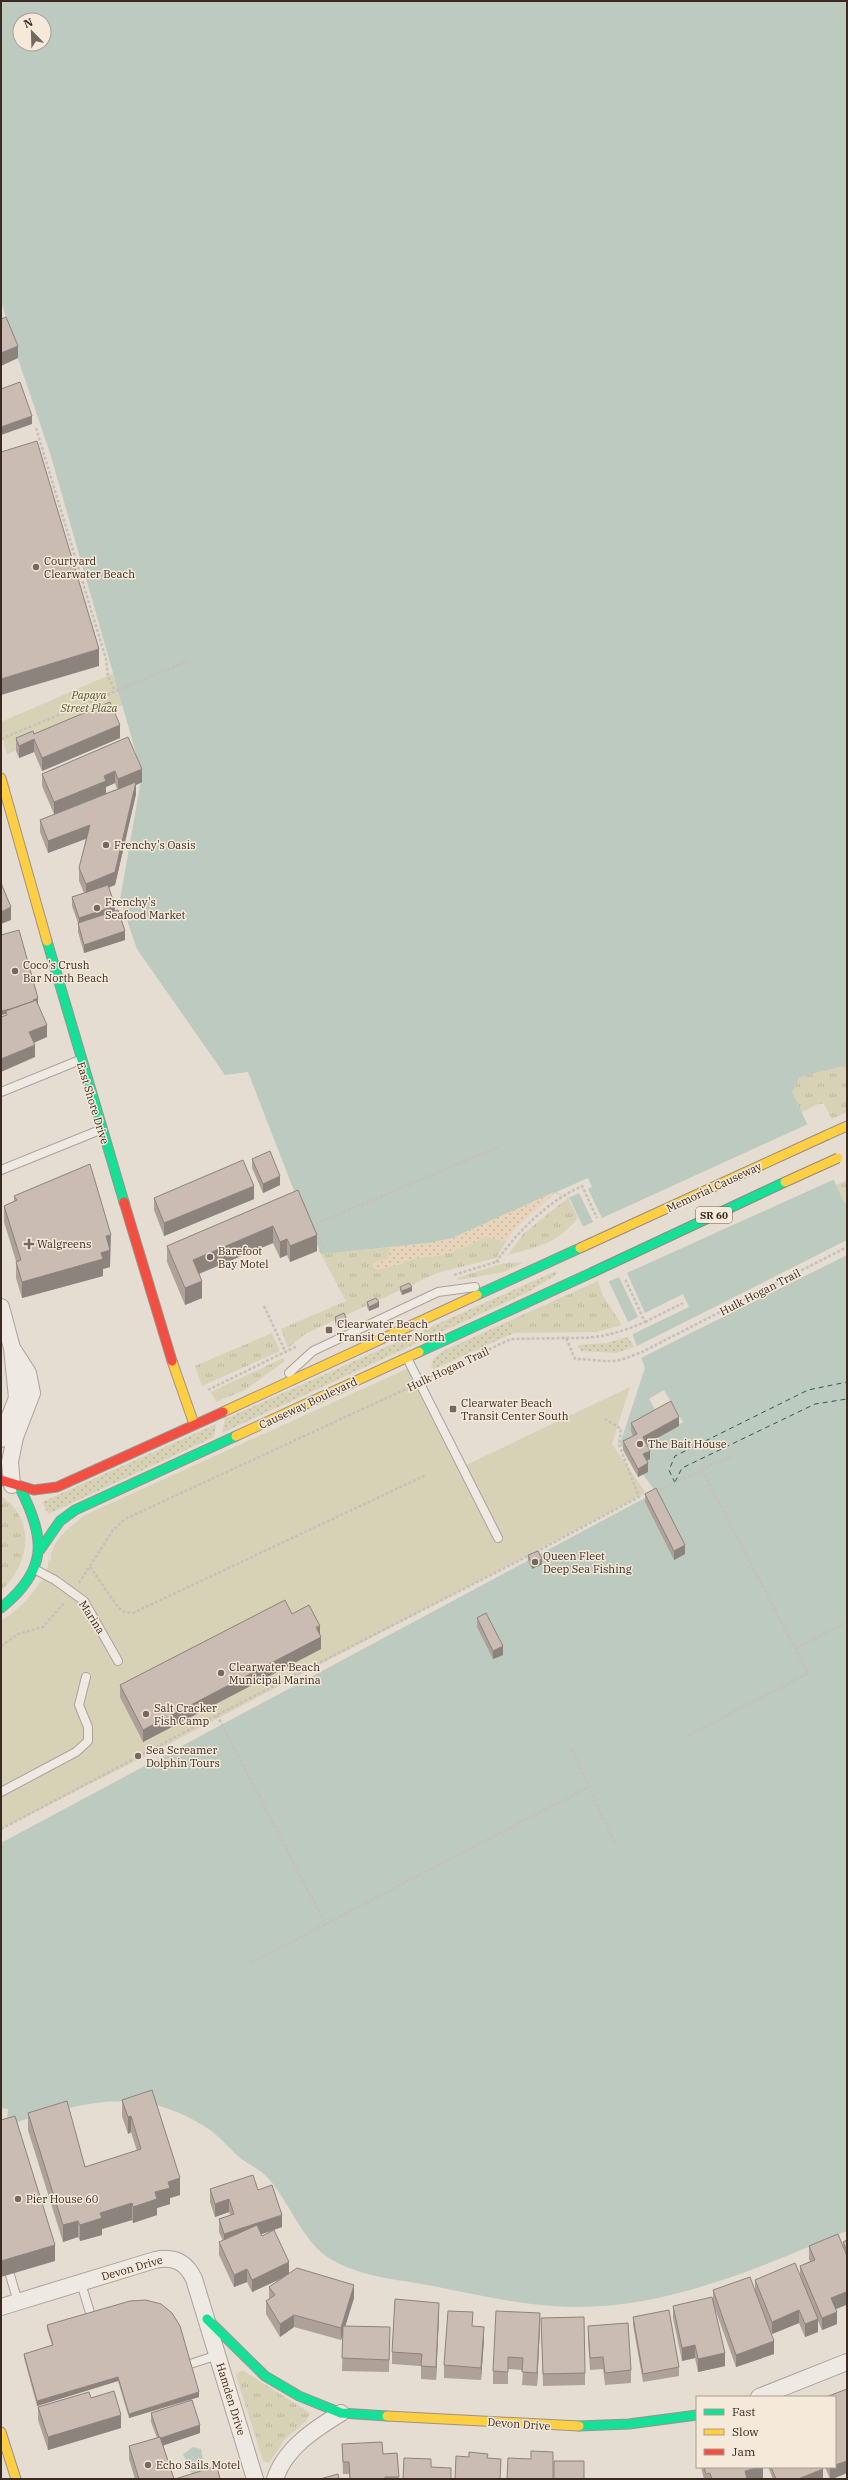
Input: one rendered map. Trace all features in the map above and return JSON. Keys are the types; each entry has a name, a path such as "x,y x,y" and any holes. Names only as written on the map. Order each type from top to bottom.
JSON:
{"main road":[{"name":"East Shore Drive","path":"1,778 101,1130 181,1392 194,1424"},
{"name":"Memorial Causeway","path":"498,1284 847,1126"},
{"name":"Causeway Boulevard","path":"40,1550 60,1521 75,1510 847,1154"},
{"path":"11,1484 34,1491 50,1490 68,1484 194,1424 498,1284"},
{"path":"1,1608 25,1588 35,1570 40,1550 36,1522 30,1505 11,1484"},
{"name":"Devon Drive","path":"207,2319 237,2351 265,2376 299,2396 341,2413 561,2427 629,2424 696,2415"},
{"path":"1,2432 16,2479"}],"street":[{"path":"1,1307 12,1348 17,1398 1,1439"},
{"path":"11,1484 10,1462 15,1438 32,1394 28,1373 12,1348"},
{"name":"Devon Drive","path":"1,2307 166,2258 179,2260 189,2269 207,2319"},
{"name":"Hamden Drive","path":"207,2319 256,2479"},
{"path":"762,2396 847,2362"},
{"path":"275,2479 294,2448 313,2430 341,2413"}],"lane":[{"path":"1,1092 80,1059"},
{"path":"1,1170 101,1130"},
{"path":"275,1387 313,1351 438,1292 498,1284"},
{"path":"406,1358 498,1538"},
{"name":"Marina","path":"35,1570 73,1592 84,1601 95,1617 118,1661"},
{"path":"1,1792 76,1752 88,1741 88,1727 79,1706 86,1678"},
{"path":"10,2274 18,2302"},
{"path":"81,2283 91,2316"},
{"path":"190,2364 218,2355"}],"path":[{"path":"36,428 106,659 108,676 115,691"},
{"path":"1,740 188,661"},
{"path":"320,1252 323,1247 313,1225 498,1147"},
{"path":"496,1262 514,1237 564,1194 582,1186 598,1220"},
{"name":"Hulk Hogan Trail","path":"1,1646 18,1634 43,1627 73,1592 113,1530 125,1519 512,1339 566,1338 575,1359 595,1358 611,1362 642,1352 847,1247"},
{"path":"624,1276 645,1322"},
{"path":"566,1338 599,1338 618,1334 683,1303"},
{"path":"264,1306 286,1353"},
{"path":"605,1419 621,1429 619,1445 639,1497 637,1499"},
{"path":"650,1494 732,1456"},
{"path":"689,1735 808,1673 702,1470"},
{"path":"90,1567 118,1607 124,1612 134,1613 426,1476"},
{"path":"1,1828 217,1715 410,1618 643,1497"},
{"path":"796,1648 847,1622"},
{"path":"217,1715 326,1926"},
{"path":"572,1749 615,1844"},
{"path":"251,1963 326,1926 590,1786"}],"green space":[{"name":"Papaya Street Plaza","path":"114,673 123,705 7,754 1,733 1,722"},
{"path":"847,1065 847,1112 832,1119 824,1104 818,1104 801,1113 792,1092 800,1077"},
{"path":"847,1180 847,1208 836,1185"},
{"path":"568,1198 578,1218 570,1227 547,1243 508,1255 523,1234"},
{"path":"486,1236 506,1242 496,1258 437,1273 305,1334 288,1348 281,1329 346,1301 321,1254 391,1247 387,1258 372,1263 398,1265 412,1259 442,1255 469,1246"},
{"path":"524,1262 504,1272 458,1280 457,1278 504,1263"},
{"path":"556,1271 557,1274 528,1292 222,1433 225,1419"},
{"path":"598,1281 603,1296 622,1325 596,1332 514,1333 507,1322"},
{"path":"507,1322 514,1333 434,1369 431,1367 434,1358 443,1351"},
{"path":"272,1333 280,1351 202,1386 195,1366"},
{"path":"628,1337 634,1347 616,1353 581,1351 578,1347 579,1345 607,1343"},
{"path":"283,1358 285,1361 245,1390 216,1402 211,1392"},
{"path":"411,1367 462,1467 630,1387 612,1444 646,1493 169,1744 1,1829 1,1621 23,1604 40,1582 42,1582 48,1567 48,1561 51,1560 51,1553 57,1540 62,1534 85,1515"},
{"path":"216,1424 214,1437 48,1514 42,1502"},
{"path":"1,1496 13,1506 20,1517 24,1529 25,1542 23,1555 18,1568 11,1580 1,1591"},
{"path":"242,2370 310,2413 306,2421 285,2439 269,2463 263,2461 236,2375"}],"sand":[{"path":"556,1192 513,1231 506,1242 486,1236 469,1246 442,1255 412,1259 398,1265 374,1271 372,1263 387,1258 391,1247 428,1243"}],"shaded area":[{"path":"1,1 847,1 847,1065 800,1077 792,1092 847,1208 847,2231 740,2274 666,2296 629,2303 591,2307 552,2306 522,2303 377,2276 350,2269 338,2263 317,2249 302,2230 282,2197 265,2175 245,2162 207,2128 182,2114 157,2105 132,2102 108,2102 83,2105 6,2125 8,2109 1,2108 1,1843 656,1492 620,1444 645,1368 628,1322 570,1199 554,1192 452,1238 428,1243 321,1254 291,1183 248,1072 225,1075 137,949 120,900 142,774 50,453 15,350 1,300"},
{"path":"193,2447 201,2449 206,2475 194,2478 183,2454"}],"pier":[{"path":"808,1124 835,1179 627,1273 645,1313 683,1294 689,1307 631,1335 626,1323 638,1317 619,1277 605,1283 580,1228 593,1222 579,1193 568,1198 556,1192 588,1178 592,1187 588,1189 602,1218"},
{"path":"847,1240 847,1255 639,1359 635,1347"},
{"path":"664,1390 683,1422 627,1454 622,1442 661,1420 649,1399"}],"building":[{"path":"6,317 18,346 1,353 1,319"},
{"path":"20,382 32,416 1,427 1,389"},
{"name":"Courtyard Clearwater Beach","path":"37,441 99,649 1,679 1,452"},
{"path":"110,702 120,725 42,758 34,739 19,746 16,738 33,731 34,734"},
{"path":"128,737 142,769 118,779 115,771 104,776 106,781 54,802 42,774"},
{"name":"Frenchy's Oasis","path":"136,782 115,872 86,884 79,868 90,825 48,841 40,820"},
{"path":"1,883 11,907 1,912"},
{"path":"108,885 115,906 79,918 72,897"},
{"path":"118,910 125,931 84,945 78,923"},
{"name":"Coco's Crush Bar North Beach","path":"19,930 38,998 33,1000 34,1001 2,1011 1,935"},
{"path":"36,1000 47,1025 29,1032 35,1045 1,1059 1,1017 7,1015 6,1011"},
{"path":"270,1151 280,1176 263,1184 252,1159"},
{"path":"243,1160 254,1186 164,1223 154,1198"},
{"name":"Walgreens","path":"90,1164 111,1235 106,1236 110,1250 101,1253 103,1259 22,1282 16,1262 21,1260 4,1206 17,1200 14,1196"},
{"path":"298,1190 317,1235 290,1246 287,1239 280,1242 273,1226 193,1260 202,1281 185,1288 167,1246"},
{"path":"409,1283 412,1287 402,1291 400,1287"},
{"path":"376,1298 379,1302 369,1307 367,1302"},
{"path":"344,1313 346,1318 336,1322 335,1317"},
{"name":"The Bait House","path":"671,1401 679,1417 643,1437 650,1451 643,1454 648,1463 638,1469 623,1441 637,1434 631,1423"},
{"path":"656,1488 685,1545 674,1551 645,1494"},
{"path":"538,1551 542,1559 532,1564 528,1555"},
{"name":"Clearwater Beach Municipal Marina","path":"285,1600 292,1614 309,1605 320,1626 316,1627 321,1637 143,1730 120,1685"},
{"path":"486,1613 503,1646 493,1651 477,1618"},
{"path":"152,2090 180,2178 168,2182 170,2188 155,2192 157,2199 133,2207 132,2203 100,2213 102,2218 80,2225 78,2221 63,2225 28,2113 67,2101 85,2167 141,2149 131,2116 128,2117 122,2100"},
{"name":"Pier House 60","path":"15,2116 55,2245 1,2261 1,2120"},
{"path":"253,2175 258,2190 272,2185 282,2215 224,2234 219,2219 234,2214 229,2199 215,2204 210,2189"},
{"path":"257,2225 262,2236 274,2230 289,2262 252,2280 247,2269 234,2275 219,2242"},
{"path":"838,2234 847,2256 847,2296 846,2292 831,2298 837,2312 822,2318 800,2266 815,2260 809,2246"},
{"path":"847,2240 847,2251 843,2242"},
{"path":"795,2263 818,2319 805,2324 799,2310 772,2322 755,2280"},
{"path":"297,2268 354,2285 341,2328 294,2315 280,2324 266,2301 275,2295 269,2287"},
{"path":"750,2277 774,2341 736,2355 713,2290"},
{"path":"712,2297 725,2353 698,2359 695,2345 682,2348 673,2306"},
{"path":"395,2299 439,2303 436,2367 421,2366 422,2354 392,2352"},
{"path":"146,2300 161,2304 172,2313 180,2326 199,2392 129,2414 118,2377 37,2401 24,2354 53,2345 47,2325 130,2301"},
{"path":"669,2310 679,2367 643,2374 633,2317"},
{"path":"448,2311 473,2312 472,2326 484,2327 481,2368 444,2365"},
{"path":"496,2311 540,2313 537,2373 522,2372 523,2358 508,2357 508,2372 493,2371"},
{"path":"584,2317 585,2373 543,2374 541,2318"},
{"path":"628,2323 631,2370 605,2373 603,2357 590,2358 588,2326"},
{"path":"343,2326 390,2327 389,2360 342,2358"},
{"path":"847,2389 847,2461 836,2465 836,2396 829,2396"},
{"path":"114,2391 121,2415 48,2437 38,2407 89,2392 91,2398"},
{"path":"192,2400 200,2425 161,2438 159,2437 151,2413"},
{"name":"Echo Sails Motel","path":"160,2437 174,2479 139,2479 129,2446"},
{"path":"382,2442 383,2454 397,2453 399,2477 385,2477 385,2479 350,2479 349,2462 343,2462 342,2444"},
{"path":"531,2451 553,2452 553,2479 507,2479 508,2458 531,2459"},
{"path":"469,2452 488,2454 487,2458 501,2459 500,2479 455,2479 456,2456 469,2457"},
{"path":"404,2458 431,2459 431,2467 451,2468 451,2479 403,2479"},
{"path":"554,2461 584,2461 584,2479 554,2479"},
{"path":"217,2466 220,2479 175,2479"},
{"path":"704,2468 756,2468 745,2471 747,2479 712,2479 710,2473 706,2474"},
{"path":"771,2468 823,2469 798,2479 776,2479"},
{"path":"338,2474 339,2479 320,2479"}],"ferry route":[{"path":"675,1483 669,1470 675,1456 808,1390 847,1382"},
{"path":"675,1482 682,1468 815,1404 847,1399"}],"traffic: fast":[{"path":"47,941 124,1202"},
{"path":"591,1273 785,1182"},
{"path":"477,1295 580,1248"},
{"path":"419,1352 591,1273"},
{"path":"40,1550 60,1521 75,1510 236,1436"},
{"path":"1,1608 16,1594 27,1580 35,1567 38,1553 38,1538 35,1523 20,1488"},
{"path":"207,2319 265,2376 299,2396 341,2413 387,2416"},
{"path":"579,2426 629,2424 696,2415"}],"traffic: slow":[{"path":"1,778 47,941"},
{"path":"827,1135 847,1126"},
{"path":"580,1248 827,1135"},
{"path":"785,1182 838,1158"},
{"path":"223,1412 477,1295"},
{"path":"236,1436 419,1352"},
{"path":"172,1361 194,1424"},
{"path":"387,2416 579,2426"},
{"path":"1,2432 16,2479"}],"traffic: jam":[{"path":"124,1202 172,1361"},
{"path":"1,1480 34,1490 57,1487 223,1412"}],"place":[{"name":"Courtyard Clearwater Beach","path":"36,567"},
{"name":"Frenchy's Oasis","path":"106,845"},
{"name":"Frenchy's Seafood Market","path":"97,908"},
{"name":"Coco's Crush Bar North Beach","path":"15,971"},
{"name":"Walgreens","path":"29,1244"},
{"name":"Barefoot Bay Motel","path":"210,1257"},
{"name":"Clearwater Beach Transit Center North","path":"329,1330"},
{"name":"Clearwater Beach Transit Center South","path":"453,1409"},
{"name":"The Bait House","path":"640,1444"},
{"name":"Queen Fleet Deep Sea Fishing","path":"535,1562"},
{"name":"Clearwater Beach Municipal Marina","path":"221,1673"},
{"name":"Salt Cracker Fish Camp","path":"146,1714"},
{"name":"Sea Screamer Dolphin Tours","path":"138,1756"},
{"name":"Pier House 60","path":"18,2199"},
{"name":"Echo Sails Motel","path":"148,2465"}]}
